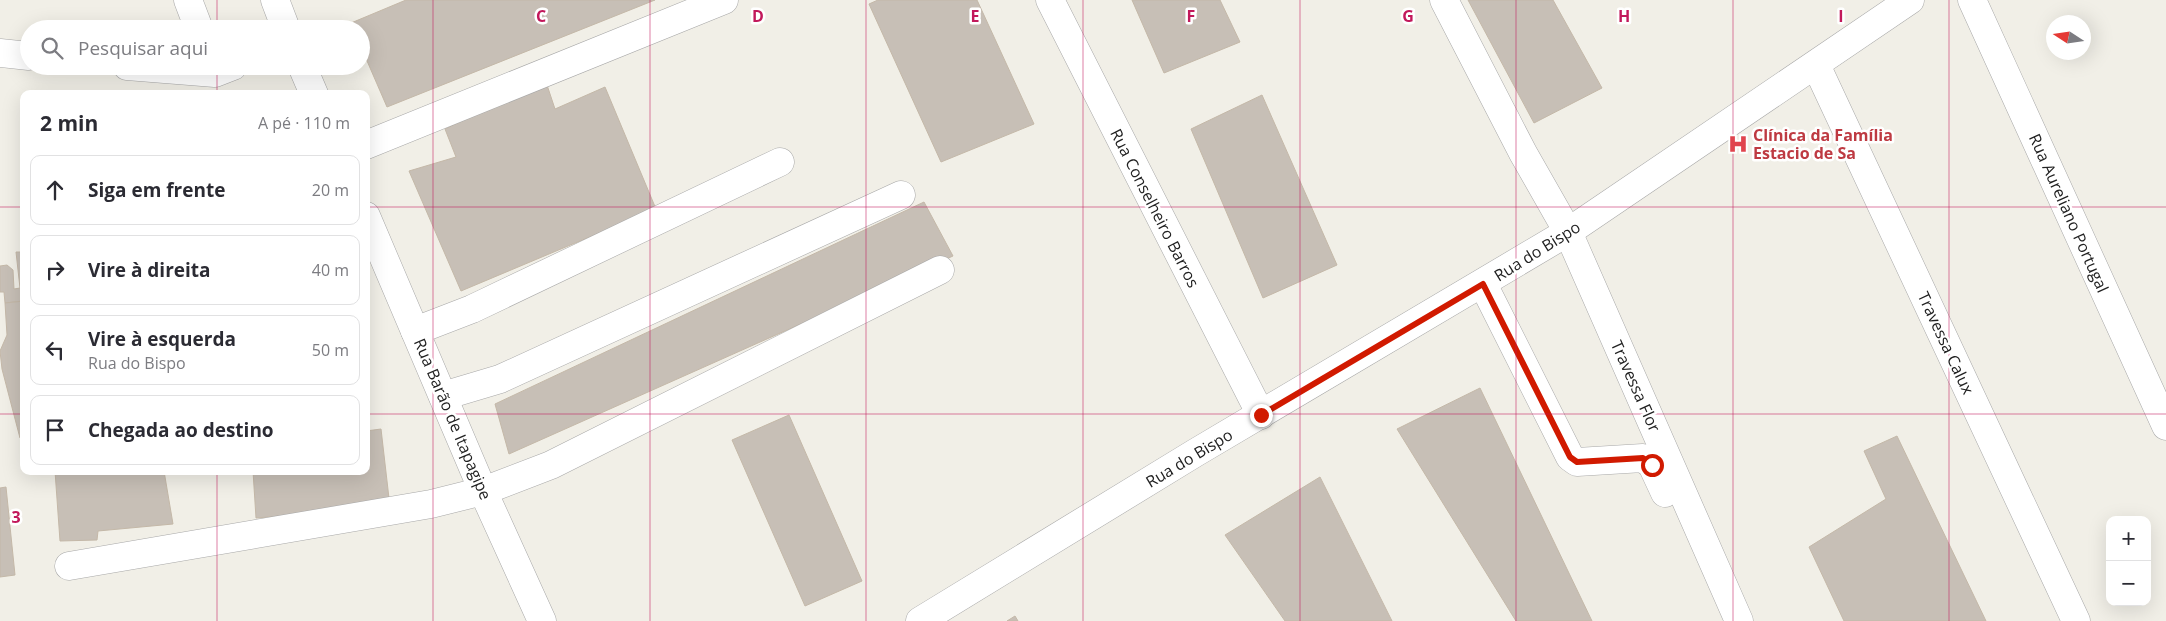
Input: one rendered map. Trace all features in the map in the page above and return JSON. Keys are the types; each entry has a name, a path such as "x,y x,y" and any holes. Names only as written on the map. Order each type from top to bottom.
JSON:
{"street":[{"path":"188,0 196,20"},
{"path":"275,0 283,20"},
{"path":"370,143 724,0"},
{"name":"Rua Conselheiro Barros","path":"1050,0 1261,415"},
{"name":"Travessa Flor","path":"1444,0 1523,153 1568,232 1739,621"},
{"name":"Rua do Bispo","path":"920,621 1195,453 1568,232 1910,0"},
{"name":"Rua Aureliano Portugal","path":"1972,0 2166,426"},
{"path":"0,53 20,55"},
{"name":"Travessa Calux","path":"1816,65 2076,621"},
{"path":"306,75 312,90"},
{"path":"415,331 472,309 780,162"},
{"path":"443,396 500,379 901,195"},
{"name":"Rua Barão de Itapagipe","path":"370,225 483,491 542,621"},
{"path":"69,566 431,504 483,491 551,465 940,270"},
{"path":"1483,284 1570,457 1577,462 1643,458 1652,465 1700,568"}],"building":[{"path":"406,0 655,0 387,107 370,68 370,20 358,20"},
{"path":"878,0 977,0 1034,124 941,162 869,4"},
{"path":"1132,0 1220,0 1240,42 1164,73"},
{"path":"1468,0 1553,0 1602,88 1534,123"},
{"path":"546,82 555,109 605,87 656,209 461,291 409,171 456,157 445,129"},
{"path":"1262,95 1337,265 1263,298 1191,129"},
{"path":"924,202 953,256 509,454 495,404"},
{"path":"16,252 20,252 20,288"},
{"path":"7,265 13,270 14,289 20,288 20,301 5,303 4,292 0,292 0,266"},
{"path":"20,301 20,438 2,369 0,351 7,335 5,303"},
{"path":"1480,388 1592,621 1516,621 1397,429"},
{"path":"789,415 862,581 805,606 732,440"},
{"path":"381,429 390,507 256,518 253,475 370,475 370,430"},
{"path":"1897,436 1986,621 1844,621 1809,547 1886,499 1864,451"},
{"path":"55,475 165,475 173,524 98,531 97,540 60,541"},
{"path":"1320,477 1392,621 1285,621 1225,535"},
{"path":"6,487 15,575 0,577 0,488"},
{"path":"1015,616 1018,621 1007,621"}],"place":[{"name":"Clínica da Família Estacio de Sa","path":"1738,144"}],"route":[{"path":"1261,415 1483,284 1570,457 1577,462 1643,458 1652,465"}]}
